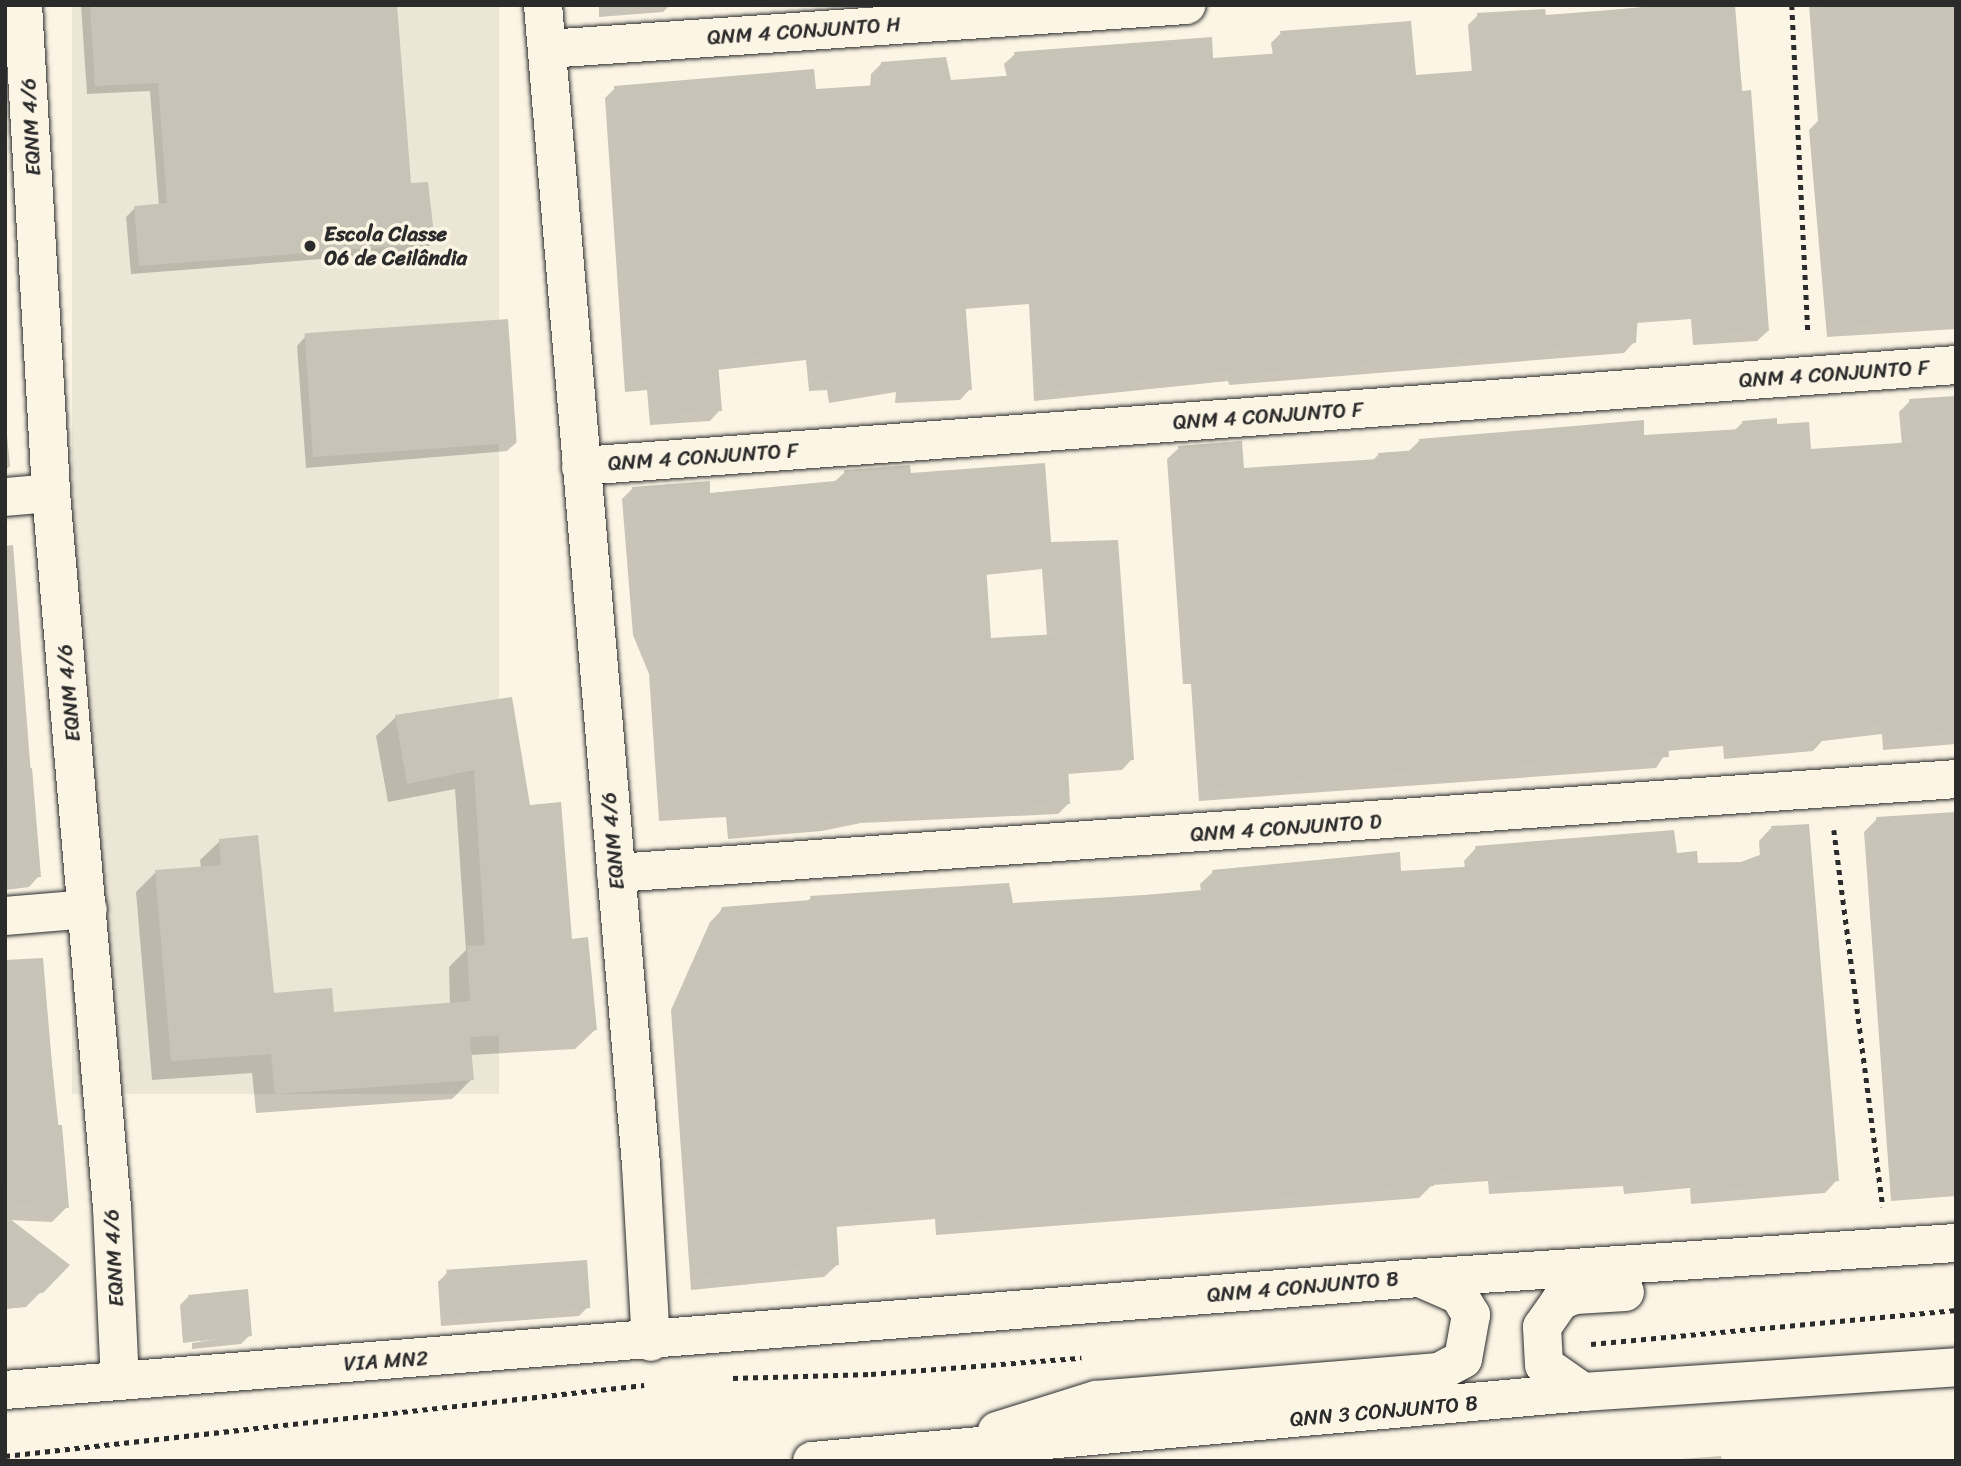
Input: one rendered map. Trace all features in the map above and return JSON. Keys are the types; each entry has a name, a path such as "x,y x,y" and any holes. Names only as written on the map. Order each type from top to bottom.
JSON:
{"street":[{"name":"EQNM 4/6","path":"23,5 18,102 112,1207 120,1380"},
{"name":"EQNM 4/6","path":"544,5 651,1342"},
{"name":"QNM 4 CONJUNTO H","path":"547,49 1186,5"},
{"name":"QNM 4 CONJUNTO F","path":"581,466 1956,365"},
{"path":"5,497 51,493"},
{"name":"QNM 4 CONJUNTO D","path":"615,873 1829,791 1956,779"},
{"path":"5,916 88,909"},
{"name":"QNM 4 CONJUNTO B","path":"651,1342 1420,1278 1956,1243"},
{"path":"1583,1392 1544,1365 1540,1343 1550,1313 1560,1301 1575,1295 1866,1277 1956,1253"},
{"path":"932,1451 1096,1400 1439,1372 1463,1359 1471,1315 1459,1295 1420,1278"},
{"name":"VIA MN2","path":"5,1390 651,1342"},
{"name":"QNN 3 CONJUNTO B","path":"812,1461 1583,1392 1956,1367"}],"path":[{"path":"1792,5 1810,376"},
{"path":"1829,791 1888,1249"},
{"path":"1540,1343 1600,1344 1956,1310"},
{"path":"718,1379 870,1374 1089,1357"},
{"path":"5,1457 650,1384"}],"shaded area":[{"path":"72,5 499,5 499,1094 72,1094"}],"building":[{"path":"90,5 397,5 411,183 428,182 435,243 139,266 134,206 167,203 158,83 95,86"},
{"path":"1675,5 1735,5 1742,91 1751,90 1769,331 1703,336 1701,310 1638,314 1636,343 1239,376 1238,372 1044,391 1039,294 965,300 972,390 905,393 905,383 838,394 837,380 819,382 816,350 718,362 722,411 660,415 657,380 635,382 614,86 814,69 816,89 879,85 881,62 946,57 951,80 1018,75 1014,52 1212,37 1213,58 1284,53 1280,31 1411,21 1416,75 1483,70 1477,13 1545,9 1546,15"},
{"path":"1821,5 1956,5 1956,319 1838,327 1820,117 1829,116"},
{"path":"508,319 517,443 313,457 304,333"},
{"path":"1956,396 1956,732 1894,739 1893,723 1825,732 1826,740 1735,748 1734,735 1668,741 1669,757 1338,777 1210,791 1202,674 1194,674 1178,446 1242,441 1244,468 1378,459 1378,453 1418,450 1419,439 1644,420 1644,435 1742,429 1742,421 1777,418 1777,424 1809,422 1811,449 1913,442 1909,399"},
{"path":"1045,463 1051,542 1118,540 1134,760 1068,764 1070,804 870,813 870,817 738,829 736,807 669,811 659,663 643,624 632,487 710,481 710,493 845,480 844,470 910,465 911,473","holes":["1053,559 1057,634 991,638 986,566"]},
{"path":"512,697 530,805 561,802 572,939 588,937 597,1030 470,1037 474,1080 275,1094 271,1054 171,1061 155,870 221,865 219,839 258,835 274,993 332,988 334,1012 470,1001 467,946 485,945 474,770 407,784 395,715"},
{"path":"32,768 41,877 5,880 5,769"},
{"path":"1956,812 1956,1186 1903,1189 1876,817"},
{"path":"1809,824 1839,1181 1703,1192 1702,1176 1636,1182 1636,1174 1501,1182 1500,1169 1433,1174 1434,1186 948,1224 947,1207 902,1210 836,1216 839,1265 703,1278 683,996 722,907 811,900 810,896 1009,883 1013,903 1145,895 1214,889 1212,870 1400,852 1401,871 1479,866 1475,846 1674,830 1677,853 1697,851 1698,863 1741,862 1773,850 1771,826"},
{"path":"43,958 57,1125 62,1125 69,1208 10,1205 10,1184 5,1185 5,960"},
{"path":"10,1219 70,1265 43,1293 12,1296"},
{"path":"587,1260 590,1308 450,1318 446,1270"},
{"path":"248,1289 252,1336 200,1341 200,1334 191,1335 188,1295"}],"place":[{"name":"Escola Classe 06 de Ceilândia","path":"310,246"}]}
